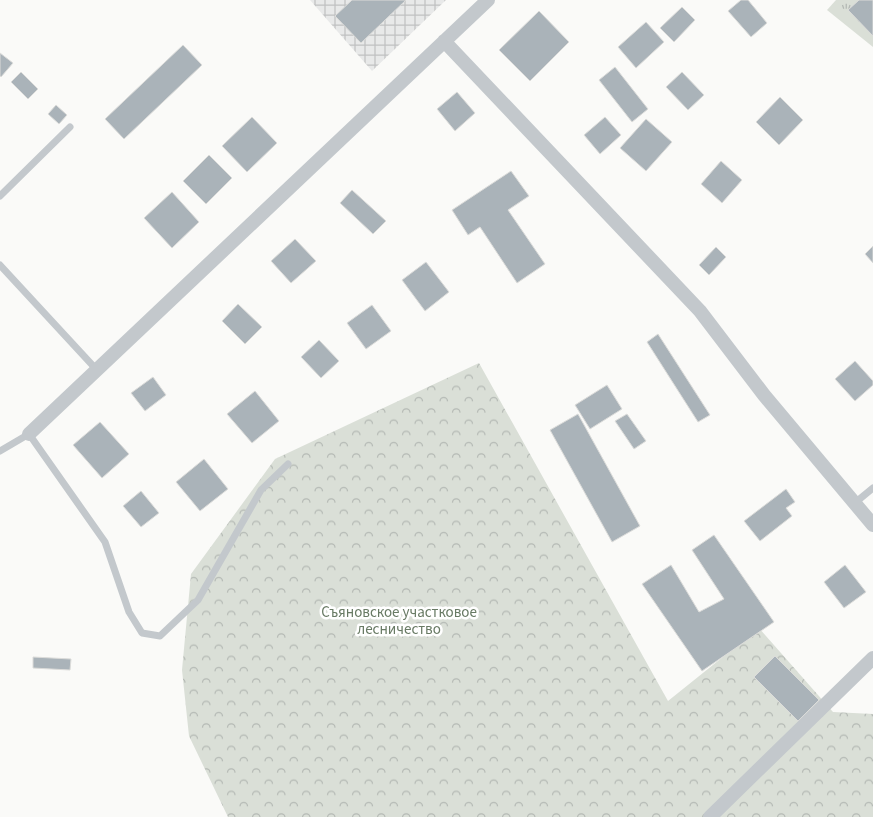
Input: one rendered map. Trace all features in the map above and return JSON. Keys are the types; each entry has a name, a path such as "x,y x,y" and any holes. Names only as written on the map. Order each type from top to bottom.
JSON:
{"street":[{"path":"29,434 488,0"},
{"path":"444,41 700,311 764,395 856,502 873,525"},
{"path":"710,817 873,658"}],"lane":[{"path":"0,196 70,127"},
{"path":"0,265 97,370"},
{"path":"0,451 29,434 105,542 129,612 142,633 160,636 198,600 261,490 288,464"},
{"path":"856,502 873,488"}],"shaded area":[{"path":"310,0 446,0 372,71"}],"green space":[{"path":"836,0 873,0 873,47 827,10"},
{"name":"Съяновское участковое лесничество","path":"479,363 668,701 759,628 833,712 873,714 873,817 228,817 189,736 182,670 191,574 275,459"}],"building":[{"path":"352,0 406,0 361,43 335,16"},
{"path":"741,0 748,0 767,23 751,37 728,11"},
{"path":"859,0 873,0 873,36 848,10"},
{"path":"682,7 695,20 674,42 660,28"},
{"path":"539,11 569,42 530,81 499,50"},
{"path":"646,22 664,42 636,68 618,47"},
{"path":"183,45 202,65 124,139 105,119"},
{"path":"0,53 13,63 1,77 0,76"},
{"path":"615,67 648,109 632,122 599,80"},
{"path":"21,72 38,89 28,99 11,82"},
{"path":"682,72 704,95 688,110 666,87"},
{"path":"457,92 475,113 455,131 437,109"},
{"path":"780,97 803,120 779,145 756,122"},
{"path":"56,105 67,115 59,124 48,114"},
{"path":"252,117 277,143 247,172 222,146"},
{"path":"605,117 621,135 600,154 584,135"},
{"path":"646,119 672,142 646,171 620,148"},
{"path":"209,155 232,178 206,204 183,181"},
{"path":"721,161 742,180 722,203 701,184"},
{"path":"511,171 529,196 508,210 545,264 517,283 480,227 468,235 452,210"},
{"path":"352,190 386,221 373,234 340,203"},
{"path":"172,192 199,222 172,248 144,218"},
{"path":"295,239 316,261 291,283 271,261"},
{"path":"873,246 873,263 865,254"},
{"path":"716,247 726,257 709,275 699,265"},
{"path":"426,262 449,292 425,311 402,280"},
{"path":"238,304 262,327 245,344 222,321"},
{"path":"372,305 391,331 366,349 347,323"},
{"path":"658,334 710,415 698,422 647,342"},
{"path":"319,340 339,361 321,378 301,357"},
{"path":"855,361 873,381 873,385 855,401 835,379"},
{"path":"153,377 166,395 145,411 131,393"},
{"path":"607,385 622,409 590,429 575,405"},
{"path":"255,391 279,421 252,443 227,414"},
{"path":"578,414 640,526 612,542 550,430"},
{"path":"627,414 646,441 634,449 615,421"},
{"path":"100,422 129,454 102,478 73,445"},
{"path":"204,459 228,489 200,511 176,482"},
{"path":"786,489 795,502 786,508 792,516 760,541 744,521"},
{"path":"141,491 159,513 141,527 123,506"},
{"path":"714,535 774,622 702,671 642,584 671,565 699,612 724,599 692,550"},
{"path":"845,565 866,592 844,608 824,582"},
{"path":"775,656 819,700 798,721 754,677"},
{"path":"33,657 71,659 70,670 33,668"}]}
